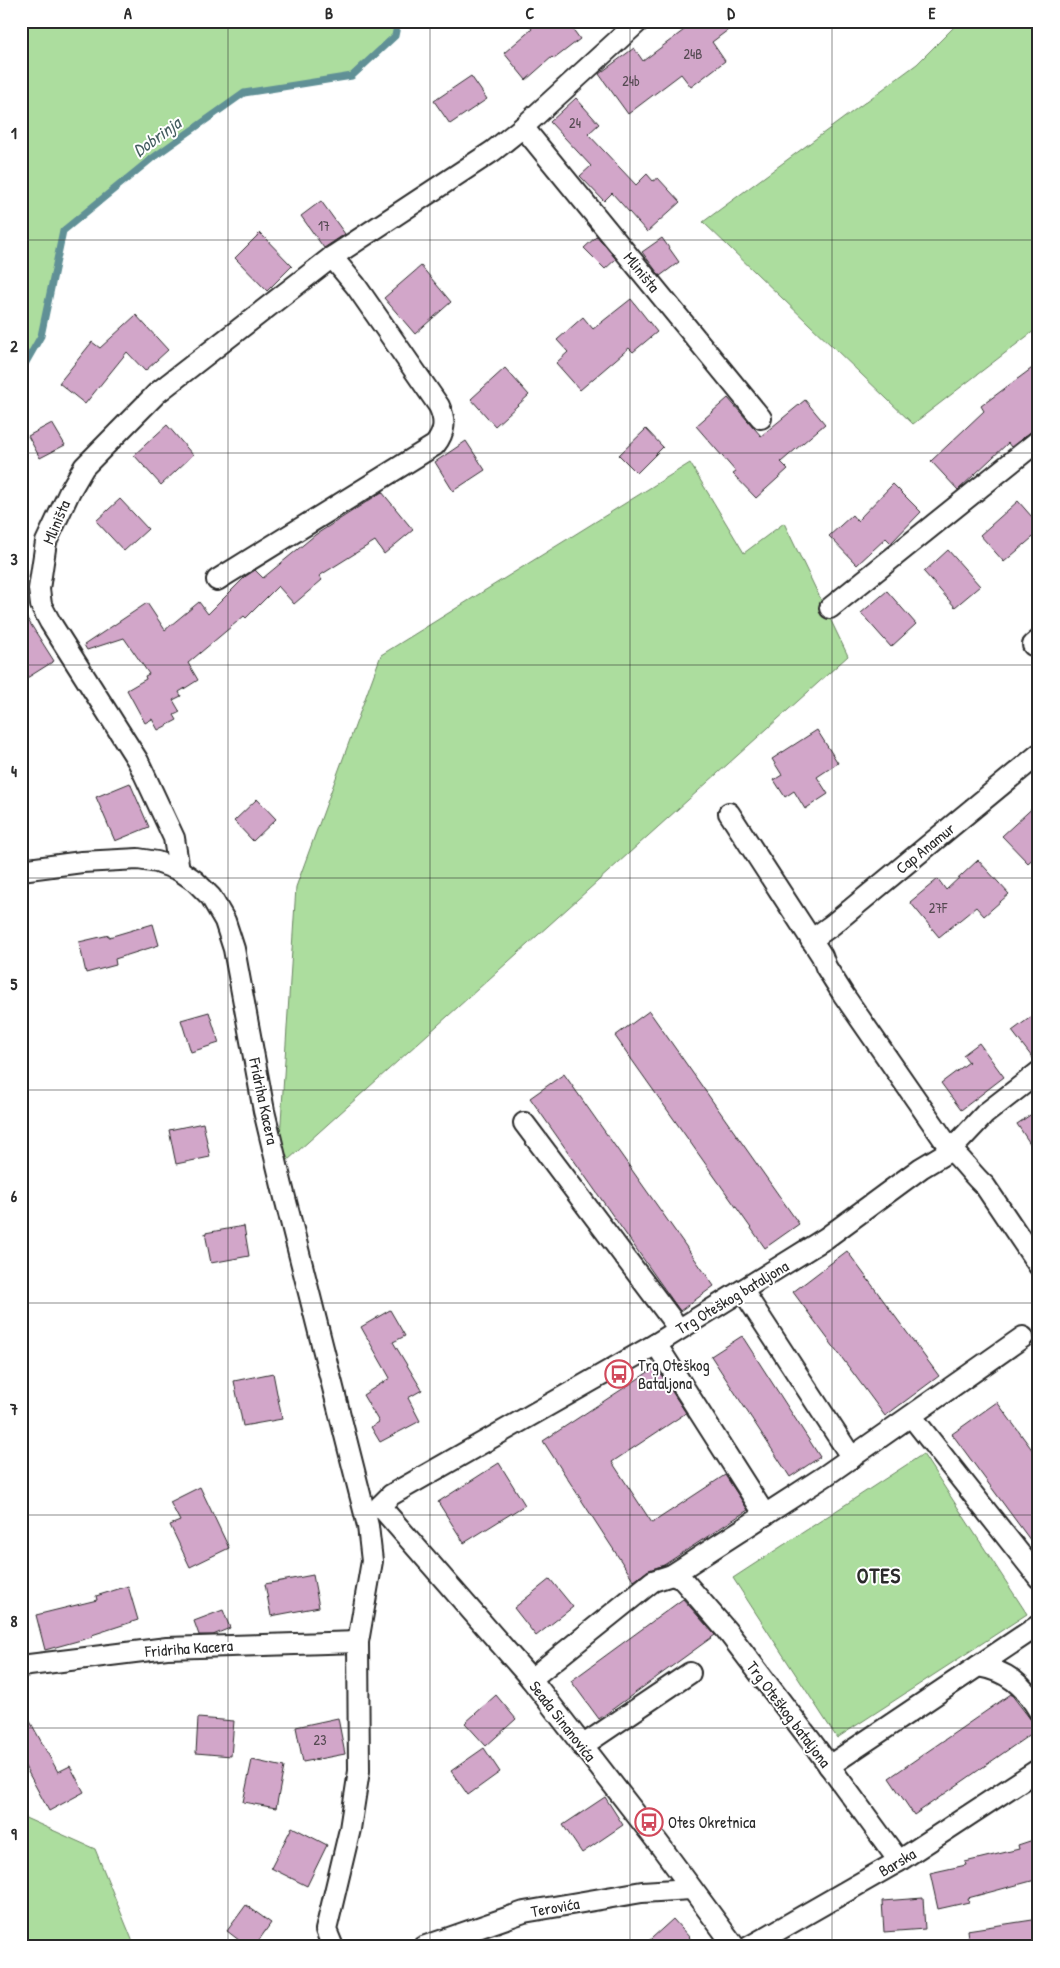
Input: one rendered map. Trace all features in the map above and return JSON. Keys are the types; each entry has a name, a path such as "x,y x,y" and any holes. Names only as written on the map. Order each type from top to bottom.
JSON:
{"street":[{"name":"Mliništa","path":"179,870 174,838 138,761 41,605 40,582 46,542 70,490 84,467 157,393 332,257 493,151 639,21"},
{"name":"Mliništa","path":"523,126 761,418"},
{"path":"217,580 435,445 441,437 445,425 443,415 438,406 356,286 332,257"},
{"path":"830,608 1039,440"},
{"name":"Cap Anamur","path":"811,940 832,925 1039,754"},
{"path":"729,813 811,940 843,994 951,1150 963,1160 974,1176 985,1186 1039,1266"},
{"name":"Fridriha Kacera","path":"21,870 82,862 138,859 157,862 179,870 196,881 211,897 225,921 234,949 264,1111 280,1176 372,1505 368,1526 372,1561 358,1642 359,1771 350,1829 326,1930 333,1947"},
{"name":"Trg Oteškog bataljona","path":"372,1505 656,1344 826,1238 921,1168 951,1150 985,1114 1039,1072"},
{"path":"524,1123 679,1329"},
{"path":"742,1291 852,1458"},
{"path":"531,1679 653,1581 672,1575 852,1458 1023,1337"},
{"path":"656,1344 764,1515"},
{"path":"912,1417 1039,1578"},
{"name":"Seada Sinanovića","path":"372,1505 531,1679 659,1844 735,1947"},
{"name":"Trg Oteškog bataljona","path":"672,1575 690,1587 721,1624 899,1862"},
{"path":"829,1766 1039,1625"},
{"name":"Fridriha Kacera","path":"21,1666 167,1648 358,1642"},
{"path":"978,1666 994,1668 1011,1676 1039,1711"},
{"path":"582,1746 690,1673"},
{"name":"Barska","path":"749,1947 899,1862 1039,1768"},
{"name":"Terovića","path":"423,1947 524,1912 642,1892 692,1889"}],"green space":[{"path":"21,21 398,21 395,36 352,76 244,93 151,159 63,231 41,336 21,371"},
{"path":"960,21 1039,21 1039,327 913,424 703,222 917,64"},
{"path":"690,463 744,553 784,523 848,656 278,1169 296,887 381,655"},
{"path":"923,1454 1027,1614 837,1738 733,1578"},
{"path":"21,1816 95,1849 135,1947 21,1947"}],"building":[{"path":"526,21 567,21 580,39 554,59 552,57 526,80 504,53 532,29"},
{"path":"696,21 740,21 712,42 725,61 691,87 681,74 628,114 599,74 634,48 643,61"},
{"path":"471,76 487,99 450,124 434,101"},
{"path":"576,98 599,124 588,134 636,185 647,174 653,181 658,178 680,202 647,232 612,193 604,201 580,176 591,166 550,122"},
{"path":"321,201 345,234 324,248 301,216"},
{"path":"260,233 292,266 267,291 235,258"},
{"path":"597,236 616,259 605,269 584,248"},
{"path":"662,238 679,262 660,276 642,252"},
{"path":"421,266 451,302 415,334 384,298"},
{"path":"631,299 657,332 633,352 629,348 580,390 556,363 568,352 557,340 583,317 593,329"},
{"path":"136,315 168,350 145,371 127,352 85,404 59,383 92,342 100,348"},
{"path":"1039,363 1039,428 1011,447 1008,443 958,490 931,461 984,411 981,406"},
{"path":"505,368 529,395 495,426 471,399"},
{"path":"728,398 761,436 805,400 825,424 781,462 788,469 756,498 733,474 736,472 696,426"},
{"path":"52,423 65,445 40,458 28,436"},
{"path":"167,425 193,455 161,485 134,455"},
{"path":"646,429 663,447 637,473 619,455"},
{"path":"466,441 485,470 453,491 435,462"},
{"path":"893,484 921,512 891,543 886,538 857,565 829,536 852,515 857,521"},
{"path":"382,492 413,530 384,554 375,541 319,576 322,580 294,604 278,586 246,618 244,616 188,663 198,680 179,692 181,696 173,700 180,712 174,715 177,720 158,730 152,719 145,723 127,690 146,679 145,676 149,674 124,638 87,650 84,645 147,603 165,630 199,602 208,614 246,576 255,570 263,578 315,535"},
{"path":"120,499 148,529 124,551 96,521"},
{"path":"1018,501 1039,525 1039,532 1004,562 980,535"},
{"path":"948,550 980,586 955,607 924,572"},
{"path":"887,591 916,624 891,647 861,613"},
{"path":"21,609 54,661 27,678 21,669"},
{"path":"817,730 838,763 817,777 828,794 805,809 794,791 785,797 774,780 782,775 772,759"},
{"path":"130,783 149,827 115,841 96,797"},
{"path":"257,799 276,819 253,841 234,821"},
{"path":"1039,802 1039,853 1028,863 1002,836"},
{"path":"978,860 1009,894 984,916 976,907 939,937 910,902 938,879 946,890"},
{"path":"153,924 159,945 115,959 116,965 86,973 79,942 109,935 109,937"},
{"path":"649,1011 799,1224 765,1248 615,1036"},
{"path":"1039,1011 1039,1060 1035,1061 1012,1031"},
{"path":"209,1012 219,1043 191,1052 181,1020"},
{"path":"979,1043 1004,1077 961,1110 941,1083 969,1062 963,1055"},
{"path":"564,1074 714,1286 680,1311 530,1098"},
{"path":"1039,1109 1039,1157 1017,1124"},
{"path":"203,1123 210,1157 176,1164 169,1130"},
{"path":"244,1226 249,1256 211,1263 205,1233"},
{"path":"847,1251 939,1376 885,1416 793,1292"},
{"path":"390,1310 405,1336 393,1342 422,1390 408,1398 420,1421 380,1442 371,1427 379,1422 363,1395 390,1378 361,1327"},
{"path":"742,1336 820,1457 790,1477 711,1356"},
{"path":"656,1367 686,1413 612,1462 652,1523 725,1475 748,1510 664,1565 649,1570 634,1581 543,1441"},
{"path":"273,1373 282,1419 243,1426 234,1381"},
{"path":"997,1402 1039,1459 1039,1552 952,1434"},
{"path":"499,1463 525,1505 464,1543 438,1502"},
{"path":"200,1487 229,1548 190,1567 170,1525 180,1521 170,1502"},
{"path":"313,1575 319,1607 271,1616 265,1584"},
{"path":"550,1579 573,1607 536,1636 514,1608"},
{"path":"128,1586 138,1620 92,1635 92,1637 45,1650 36,1615 97,1600 96,1596"},
{"path":"683,1599 715,1635 599,1719 571,1681"},
{"path":"223,1610 230,1628 213,1635 199,1635 194,1621"},
{"path":"1011,1694 1038,1729 914,1815 889,1778"},
{"path":"496,1695 516,1719 486,1746 465,1723"},
{"path":"21,1705 58,1772 70,1766 84,1792 49,1811 21,1759"},
{"path":"198,1718 234,1721 231,1756 196,1753"},
{"path":"338,1718 345,1754 303,1762 296,1727"},
{"path":"484,1748 500,1772 468,1795 451,1771"},
{"path":"252,1760 284,1767 276,1808 243,1802"},
{"path":"605,1797 623,1825 582,1853 563,1825"},
{"path":"292,1827 327,1845 307,1886 271,1868"},
{"path":"1039,1838 1039,1879 968,1898 969,1902 938,1909 930,1873 966,1865 965,1862 1019,1849 1018,1845"},
{"path":"923,1898 925,1929 884,1932 882,1901"},
{"path":"246,1905 271,1923 254,1947 248,1947 227,1931"},
{"path":"673,1919 698,1947 642,1947"},
{"path":"1039,1919 1039,1947 969,1947 967,1930"}],"waterway":[{"name":"Dobrinja","path":"21,371 41,336 63,231 151,159 244,93 352,76 395,36 398,21"}],"place":[{"name":"Trg Oteškog Bataljona","path":"619,1374"},
{"name":"Otes Okretnica","path":"649,1822"}],"district":[{"name":"OTES","path":"879,1576"}]}
